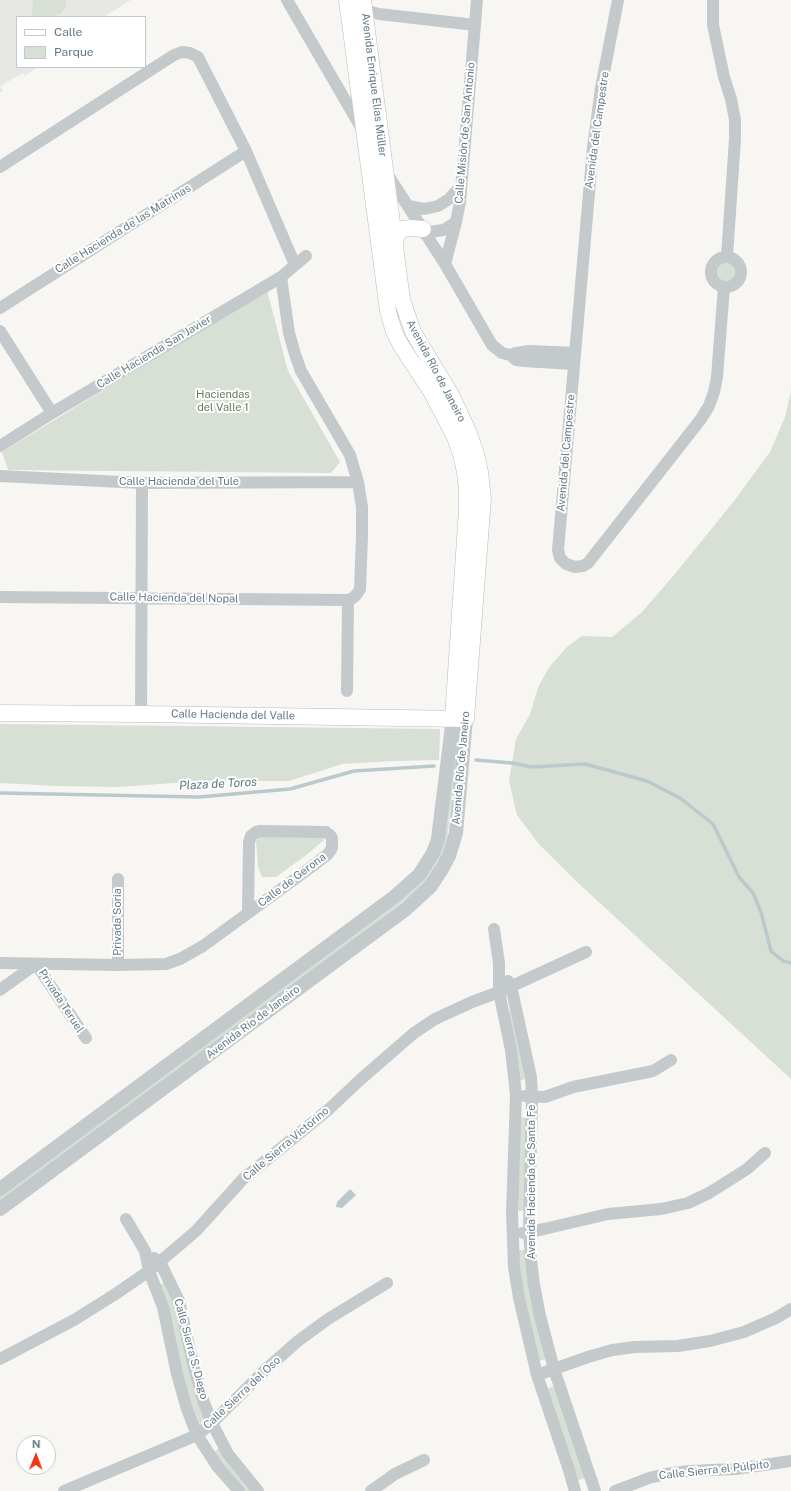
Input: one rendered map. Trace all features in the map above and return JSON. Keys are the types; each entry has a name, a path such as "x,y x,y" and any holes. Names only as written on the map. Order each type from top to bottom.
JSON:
{"main road":[{"name":"Avenida Enrique Elías Müller","path":"347,0 364,132"},
{"name":"Avenida Enrique Elías Müller","path":"364,5 384,169"},
{"name":"Avenida Río de Janeiro","path":"364,132 384,286 394,332 431,391 455,437 461,454 467,490 460,719"},
{"name":"Avenida Río de Janeiro","path":"384,169 402,300 408,319 422,348 451,396 468,431 476,454 480,472 483,498 460,719"},
{"path":"394,244 398,233 403,229 423,229"},
{"name":"Calle Hacienda del Valle","path":"0,713 460,719"}],"street":[{"path":"287,0 384,169 445,264 492,345 502,353 510,355 516,352 530,351 574,358"},
{"name":"Calle Misión de San Antonio","path":"445,264 460,202 460,187 477,0"},
{"name":"Avenida del Campestre","path":"618,0 601,88 593,148 558,550 560,558 566,564 575,567 583,566 588,563 701,419 714,392 717,378 724,287"},
{"path":"713,0 713,25 735,120 727,256"},
{"path":"364,5 379,14 475,25"},
{"path":"0,167 174,55 182,52 190,53 198,57 246,151 295,265"},
{"name":"Calle Hacienda de las Matrinas","path":"0,308 246,151"},
{"path":"408,206 424,209 438,206 449,199 460,187"},
{"path":"423,229 429,232 438,232 448,229 456,222"},
{"name":"Calle Hacienda San Javier","path":"0,446 52,413 281,277 306,256"},
{"path":"727,256 738,262 742,271 739,280 733,286 724,287 715,283 710,275 710,270 714,261 718,258 727,256"},
{"path":"281,277 289,333 295,354 302,371 350,455 358,482 362,507 360,589 357,594 348,600 347,691"},
{"path":"0,332 52,413"},
{"name":"Calle Hacienda del Tule","path":"0,476 142,483 358,482"},
{"path":"141,714 142,483"},
{"name":"Calle Hacienda del Nopal","path":"0,597 348,600"},
{"name":"Avenida Río de Janeiro","path":"0,1189 394,897 419,875 433,853 438,839 460,719"},
{"name":"Avenida Río de Janeiro","path":"0,1209 406,909 430,887 449,856 456,833 460,719"},
{"name":"Calle de Gerona","path":"0,963 118,965 166,964 180,959 204,946 328,854 332,848 332,838 330,835 326,832 261,831 256,832 251,836 249,842 248,913"},
{"name":"Privada Soria","path":"118,879 118,965"},
{"path":"494,929 499,963 499,992"},
{"name":"Calle Sierra Victorino","path":"0,1359 74,1320 114,1295 160,1262 196,1231 243,1179 328,1110 414,1033 435,1019 472,1002 499,992 586,952"},
{"path":"499,963 511,986"},
{"path":"0,990 36,964"},
{"name":"Privada Teruel","path":"36,964 86,1038"},
{"name":"Avenida Hacienda de Santa Fe","path":"511,986 531,1077 532,1096 529,1232 534,1285 540,1316 554,1369 595,1491"},
{"name":"Avenida Hacienda de Santa Fe","path":"499,992 511,1050 516,1095 512,1234 514,1267 519,1298 537,1375 575,1491"},
{"path":"516,1095 545,1097 573,1086 653,1071 671,1060"},
{"path":"512,1234 529,1232 608,1214 661,1208 688,1203 710,1193 742,1173 765,1153"},
{"name":"Calle Sierra S. Diego","path":"126,1219 145,1251 148,1271 163,1307 180,1387 197,1435 217,1466 239,1491"},
{"name":"Calle Sierra S. Diego","path":"145,1251 160,1262 179,1301 194,1368 212,1423 228,1454 258,1491"},
{"name":"Calle Sierra del Oso","path":"64,1491 197,1435 212,1423 265,1370 298,1341 328,1319 387,1283"},
{"path":"537,1375 612,1350 635,1346 678,1346 710,1341 744,1332 776,1318 791,1309"},
{"path":"371,1491 395,1474 424,1460"},
{"name":"Calle Sierra el Púlpito","path":"615,1491 648,1478 666,1474 736,1469 791,1461"}],"shaded area":[{"path":"0,0 131,0 106,16 16,16 16,68 36,68 25,76 23,73 0,86"},
{"path":"0,86 3,91 0,93"},
{"path":"350,1189 356,1195 342,1208 336,1207 337,1202"}],"green space":[{"path":"33,0 66,0 66,7 60,14 53,16 32,16"},
{"path":"726,263 732,266 735,272 732,278 726,281 720,278 717,272 720,266"},
{"name":"Haciendas del Valle 1","path":"267,290 288,371 340,462 331,473 8,470 2,452"},
{"path":"791,391 791,1079 576,881 538,843 517,815 509,781 516,739 530,714 539,685 550,666 568,646 582,636 612,637 642,612 734,501 770,452 785,417"},
{"path":"0,724 440,729 439,760 342,764 289,781 200,781 119,787 0,783"},
{"path":"460,728 447,842 442,858 426,882 413,894 286,992 0,1203 0,1196 287,981 425,874 455,730"},
{"path":"267,829 321,832 324,840 276,877 262,877 258,867 256,840"},
{"path":"510,1010 527,1078 520,1081 504,1011"},
{"path":"519,1117 527,1118 524,1211 517,1211"},
{"path":"517,1250 525,1250 546,1359 538,1361 528,1318"},
{"path":"162,1283 170,1284 208,1419 200,1424 190,1400 159,1287"},
{"path":"555,1386 586,1478 575,1481 545,1389"},
{"path":"220,1447 257,1491 243,1491 213,1453"}],"waterway":[{"name":"Plaza de Toros","path":"476,760 512,763 532,767 585,764 647,781 680,798 713,824 739,877 753,893 761,912 771,951 783,961 791,963"},
{"name":"Plaza de Toros","path":"0,793 199,797 290,789 354,771 434,766"}]}
